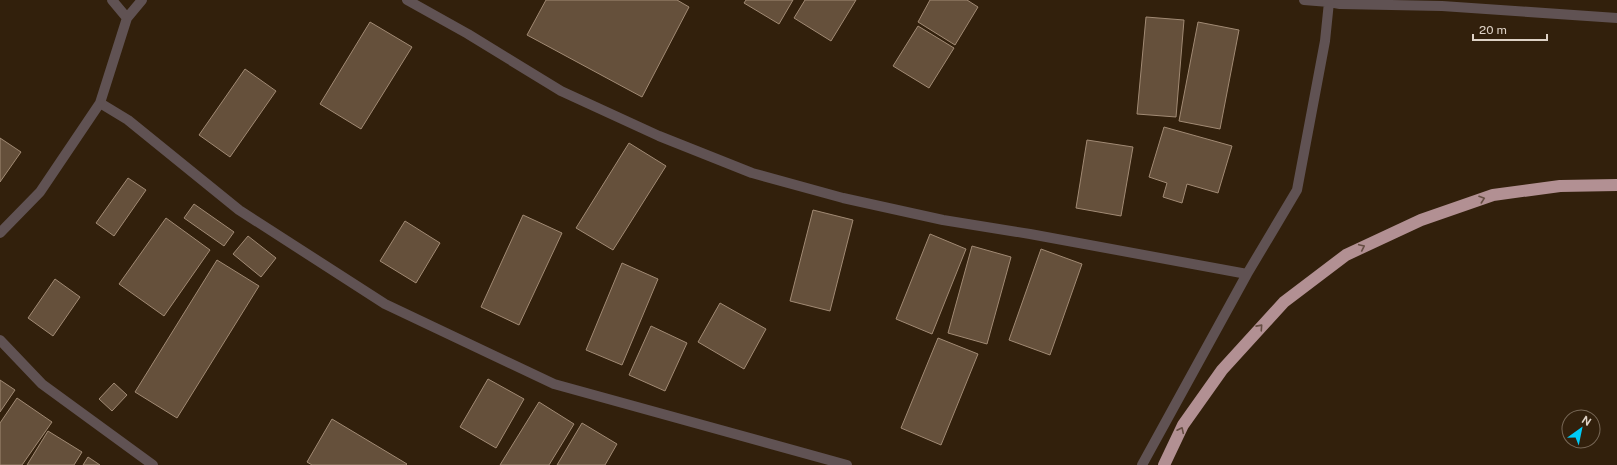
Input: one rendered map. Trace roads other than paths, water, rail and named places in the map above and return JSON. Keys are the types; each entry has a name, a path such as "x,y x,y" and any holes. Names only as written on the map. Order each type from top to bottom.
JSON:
{"highway":[{"path":"1164,465 1183,425 1222,370 1284,302 1346,255 1421,220 1493,195 1560,186 1617,185"}],"street":[{"path":"112,0 127,18"},
{"path":"0,233 40,192 100,103 127,18 142,0"},
{"path":"407,0 468,34 561,91 659,136 752,173 843,198 943,220 1030,234 1248,274"},
{"path":"1304,0 1329,1 1340,4 1442,6 1617,18"},
{"path":"1142,465 1248,274 1297,190 1325,41 1329,1"},
{"path":"100,103 128,120 239,210 385,304 554,384 847,465"},
{"path":"0,340 42,384 153,465"}]}
